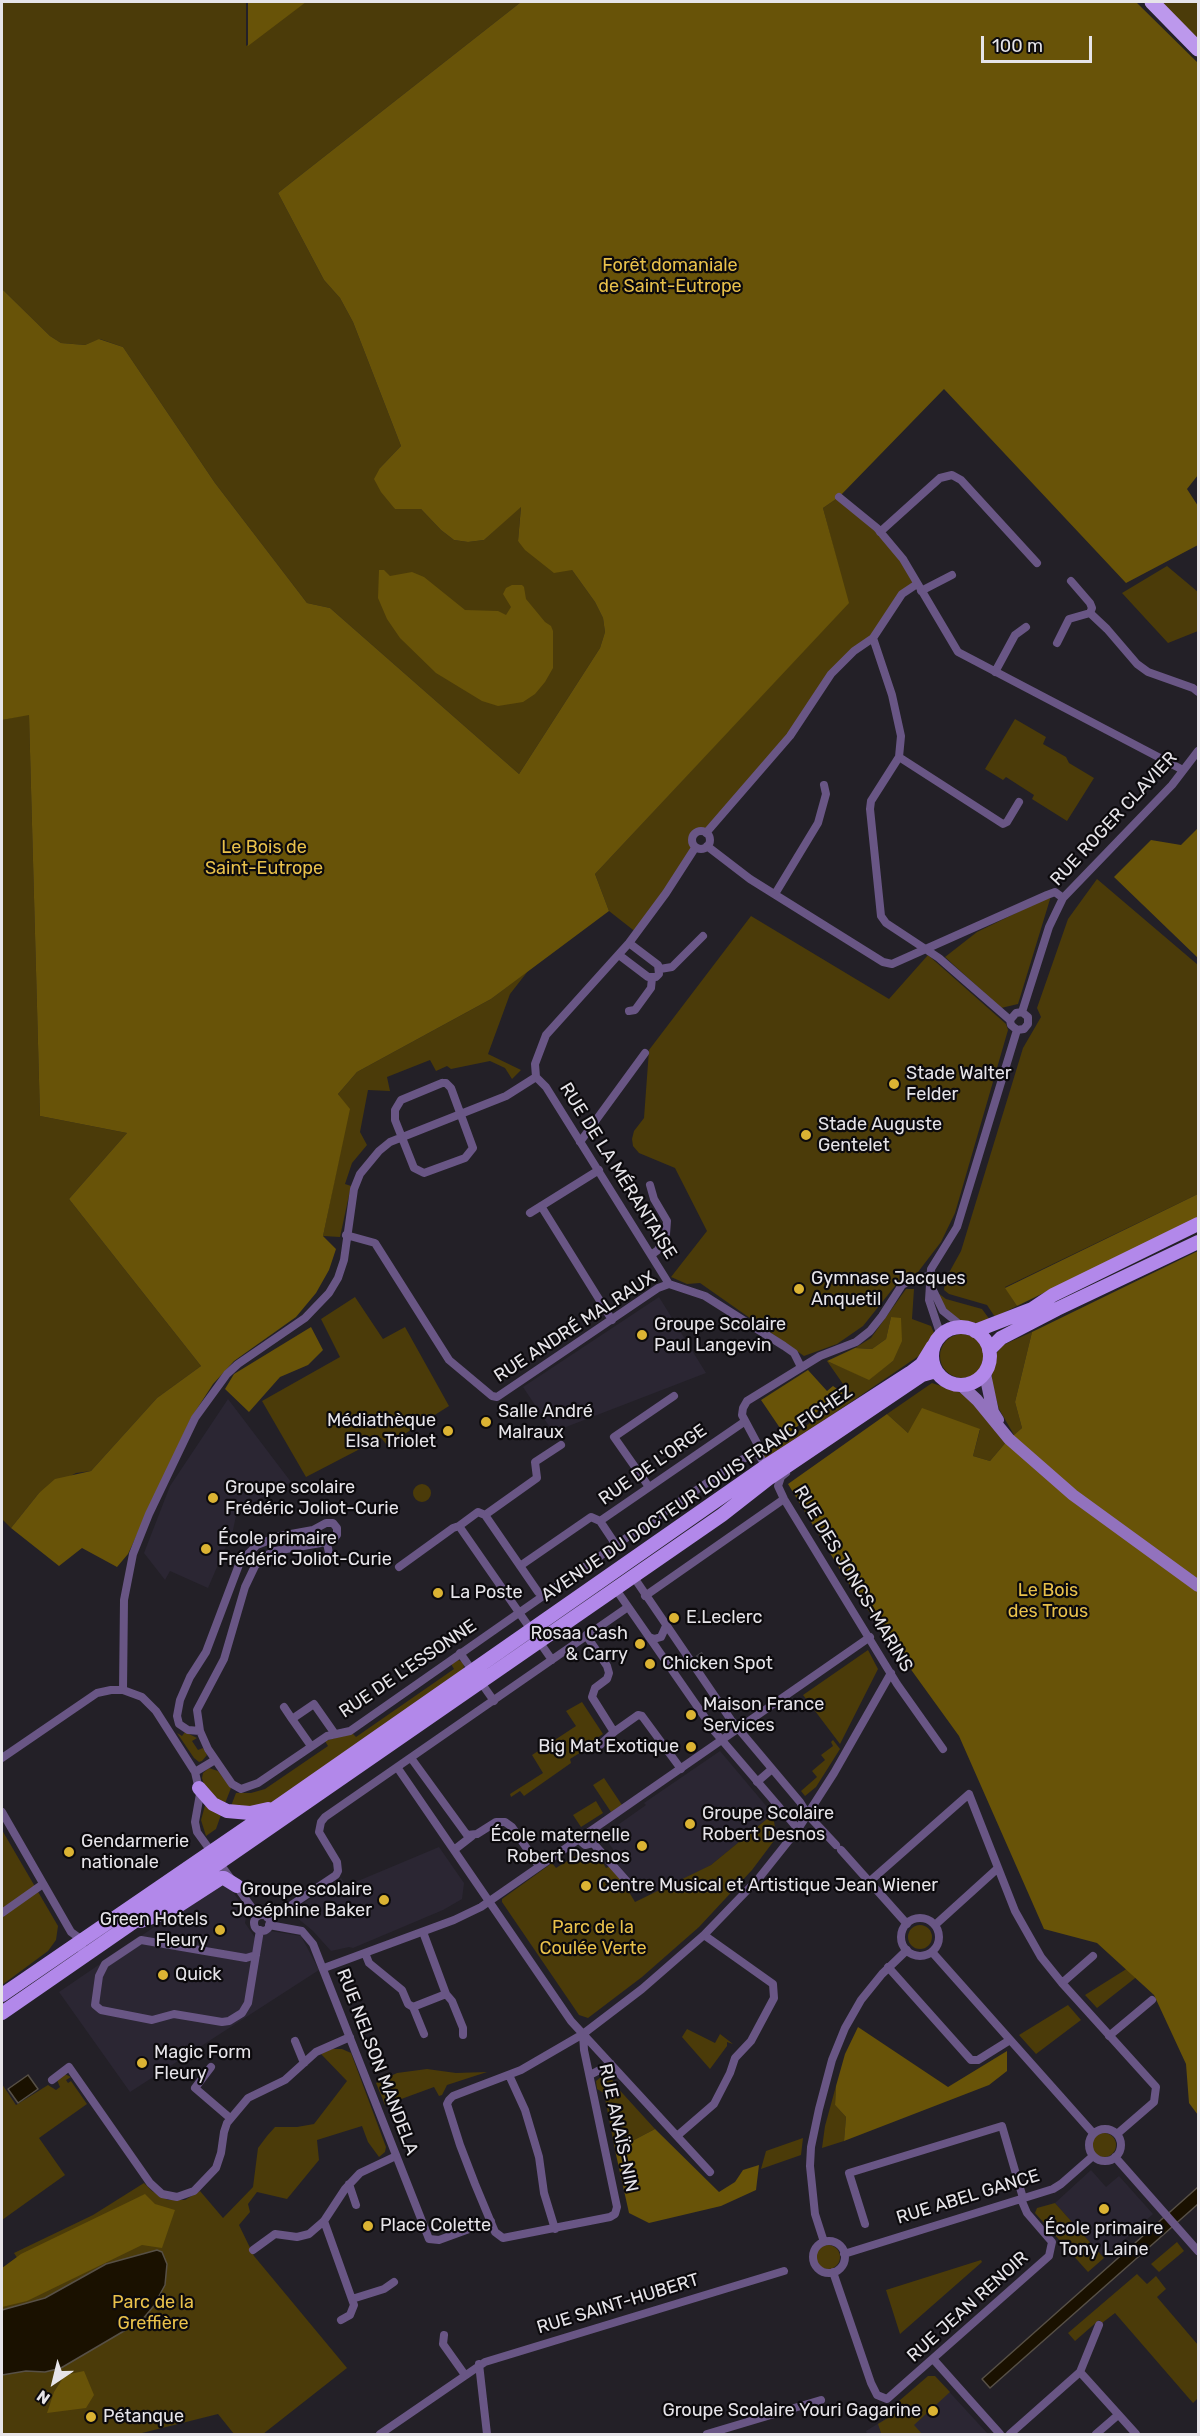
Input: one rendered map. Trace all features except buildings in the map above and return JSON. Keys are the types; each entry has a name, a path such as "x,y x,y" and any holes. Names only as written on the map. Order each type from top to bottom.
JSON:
{"highway":[{"path":"1152,2 1198,49"}],"main road":[{"path":"985,1374 971,1384 962,1386 951,1384 936,1371 932,1364 936,1342 954,1328 969,1329 1032,1309 1053,1295 1198,1224"},
{"path":"989,1350 1001,1338 1057,1309 1198,1242"},
{"path":"969,1329 986,1342 989,1350 985,1374 993,1412 1009,1439"},
{"name":"AVENUE DU DOCTEUR LOUIS FRANC FICHEZ","path":"618,1579 694,1516 766,1466 910,1373 922,1364 936,1342"},
{"name":"AVENUE DU DOCTEUR LOUIS FRANC FICHEZ","path":"2,1995 64,1952 78,1937 214,1858 618,1579 922,1375 936,1371"},
{"path":"962,1386 977,1400 1009,1439 1073,1495 1198,1586"},
{"path":"618,1579 671,1539 694,1516"},
{"name":"AVENUE DU DOCTEUR LOUIS FRANC FICHEZ","path":"214,1858 281,1804 476,1676"},
{"path":"199,1788 213,1804 227,1811 249,1813 281,1804"},
{"path":"2,2013 131,1924 214,1858"},
{"path":"131,1924 170,1911 221,1878 237,1886"}],"street":[{"path":"880,532 940,478 952,475 962,480 1037,563"},
{"path":"838,497 880,532 903,559 958,652 1183,770"},
{"path":"706,833 790,736 831,674 854,651 873,638 902,594 952,575"},
{"path":"1071,581 1090,603 1090,614 1107,629 1137,664 1148,672 1193,688 1198,692"},
{"path":"1057,643 1069,619 1090,614"},
{"path":"995,672 1015,635 1026,627"},
{"path":"873,638 900,723 901,736 898,757 871,801 870,809 881,916 886,923 928,949 1010,1020 1011,1025 1017,1030 1024,1029 1028,1024 1028,1017 1022,1012 1016,1012 1010,1020"},
{"name":"RUE ROGER CLAVIER","path":"1022,1012 1048,927 1063,898 1183,770 1198,751"},
{"path":"898,757 1003,824 1007,822 1019,802"},
{"path":"775,894 818,823 826,794 824,785"},
{"path":"123,1690 124,1600 133,1554 168,1473 195,1418 227,1374 306,1318 329,1293 338,1278 344,1260 354,1189 360,1174 379,1151 402,1137 506,1096 536,1077 535,1064 546,1035 619,955 666,893 695,848 692,838 694,834 702,831 706,833 710,838 707,846 699,850 695,848"},
{"path":"707,846 750,879 883,962 898,963 1055,892 1063,898"},
{"path":"629,943 660,969 672,967 703,936"},
{"path":"619,955 652,978"},
{"path":"652,978 656,977 660,969"},
{"path":"629,1011 635,1010 651,988 652,978"},
{"path":"936,1342 939,1330 929,1300 929,1278 962,1215 1017,1030"},
{"path":"580,1142 645,1053"},
{"name":"RUE DE LA MÉRANTAISE","path":"536,1077 546,1087 669,1284"},
{"path":"442,1083 450,1085 473,1148 465,1158 424,1173 414,1168 402,1137 394,1115 397,1105 401,1100 442,1083"},
{"path":"530,1213 598,1170"},
{"path":"650,1185 654,1199 667,1221 666,1234 658,1250 651,1256"},
{"path":"541,1206 612,1320"},
{"name":"RUE ANDRÉ MALRAUX","path":"346,1235 375,1243 449,1360 492,1396 501,1396 658,1288 669,1284 705,1296 794,1353 801,1367"},
{"path":"929,1278 934,1295 944,1311 969,1329"},
{"path":"766,1466 757,1452 758,1445 744,1422 743,1408 756,1394 801,1367 820,1356 856,1342 870,1331 902,1286 911,1280 929,1278"},
{"path":"649,1487 614,1437 674,1396"},
{"name":"RUE DE L'ORGE","path":"520,1566 591,1517 600,1521 744,1422"},
{"name":"RUE DES JONCS-MARINS","path":"831,1437 781,1477 778,1486 891,1673 943,1749"},
{"path":"485,1515 537,1478 535,1462 561,1445"},
{"name":"RUE DE L'ESSONNE","path":"200,1731 232,1784 242,1789 258,1783 327,1736 350,1731 616,1545 739,1461 757,1452"},
{"path":"645,1596 784,1499"},
{"path":"399,1567 478,1512 485,1515 538,1592"},
{"path":"600,1521 616,1545"},
{"path":"326,1522 335,1525 338,1532 335,1539 327,1543 275,1551 265,1556 255,1566 245,1587 224,1659 197,1710 200,1731 184,1728 178,1720 180,1700 190,1677 206,1652 237,1571 246,1554 257,1545 280,1536 313,1530 326,1522"},
{"path":"459,1526 552,1660"},
{"path":"327,1543 329,1553"},
{"path":"618,1579 645,1596 738,1728 808,1815 907,1924"},
{"path":"618,1579 628,1607 722,1740 798,1829"},
{"path":"260,1930 255,1925 286,1908 336,1875 338,1866 321,1838 321,1822 325,1817 628,1607"},
{"path":"649,1637 654,1639 661,1636 666,1626"},
{"path":"586,1635 607,1666 607,1679 595,1688 592,1697 614,1732"},
{"path":"324,1968 471,1912 870,1637"},
{"path":"460,1653 494,1701"},
{"path":"491,2221 460,2145 447,2104 449,2100 453,2096 509,2075 543,2059 583,2034 642,1989 704,1935 759,1878 808,1815 891,1673"},
{"path":"2,1758 97,1693 123,1690 142,1697 156,1711 195,1772 199,1788 195,1822 197,1832 214,1858 265,1919 267,1929 260,1930"},
{"path":"292,1719 314,1704 335,1734"},
{"path":"284,1707 311,1746"},
{"path":"600,1744 638,1715 642,1716 681,1769"},
{"path":"411,1758 459,1826 467,1835 472,1836"},
{"path":"195,1772 216,1760"},
{"path":"397,1767 583,2034 710,2172"},
{"path":"757,1782 772,1769"},
{"path":"869,1882 969,1794 1024,1928 1041,1957 1156,2087 1154,2102 1117,2134"},
{"path":"2,1812 78,1937 82,1957"},
{"path":"453,1850 496,1822 505,1822 512,1827 539,1866"},
{"path":"593,1830 596,1834 593,1843"},
{"path":"578,1839 585,1845 593,1843"},
{"path":"593,1843 631,1886"},
{"path":"934,1925 999,1868"},
{"path":"2,1913 44,1884"},
{"path":"918,1918 930,1921 934,1925 939,1936 932,1952 916,1956 903,1946 902,1934 907,1924 918,1918"},
{"name":"RUE NELSON MANDELA","path":"265,1919 306,1934 324,1968 429,2239 439,2240 491,2221"},
{"path":"256,1955 246,1958 141,1940 105,1964 99,1976 95,2005 101,2010 152,2020 174,2014 222,2022 230,2021 242,2013 248,2003 256,1955 260,1930"},
{"path":"423,1932 463,2035"},
{"path":"677,2136 714,2104 735,2058 751,2041 774,1998 773,1984 704,1935"},
{"path":"824,2242 815,2214 810,2182 811,2147 832,2060 845,2028 871,1986 907,1950"},
{"path":"932,1952 1093,2133"},
{"path":"365,1953 369,1963 402,1990 408,2004 413,2007 424,2034"},
{"path":"1062,1983 1094,1956"},
{"path":"888,1967 971,2060 978,2060 1010,2040"},
{"path":"413,2007 446,1994"},
{"path":"1109,2036 1152,2000"},
{"name":"RUE ANAÏS-NIN","path":"491,2221 495,2232 503,2238 555,2229 615,2214 617,2207 583,2034"},
{"path":"51,2080 69,2067 150,2183 169,2196 185,2196 210,2176 220,2160 224,2132 230,2118 248,2098 285,2080 316,2052 350,2037"},
{"path":"294,2041 304,2062"},
{"path":"590,2075 611,2064"},
{"path":"211,2067 195,2088 230,2118"},
{"path":"509,2075 525,2110 539,2157 544,2193 555,2229"},
{"name":"RUE JEAN RENOIR","path":"833,2272 871,2383 881,2398 891,2397 1049,2256 1052,2242 1027,2213 1002,2126 849,2173 865,2224"},
{"path":"1108,2129 1117,2134 1121,2144 1115,2157 1101,2160 1093,2156 1089,2142 1093,2133 1097,2130 1108,2129"},
{"path":"253,2250 271,2236 303,2236 324,2220 349,2184 368,2168 396,2156"},
{"name":"RUE ABEL GANCE","path":"844,2254 1061,2184 1093,2156"},
{"path":"1115,2157 1198,2250"},
{"path":"349,2184 356,2205"},
{"path":"324,2220 354,2305 350,2314 341,2320"},
{"path":"824,2242 839,2245 844,2254 843,2263 833,2272 820,2270 814,2263 814,2253 824,2242"},
{"name":"RUE SAINT-HUBERT","path":"380,2434 479,2364 784,2271"},
{"path":"352,2299 384,2289 394,2282"},
{"path":"1010,2434 1080,2372 1100,2325"},
{"path":"444,2335 443,2344 465,2375"},
{"path":"934,2360 1000,2434"},
{"path":"479,2364 487,2434"},
{"path":"1080,2372 1136,2434"},
{"path":"707,2434 821,2400"},
{"path":"1096,2434 1118,2415"}],"shaded area":[{"name":"Groupe Scolaire Paul Langevin","path":"659,1297 706,1373 553,1432 523,1387"},
{"name":"Groupe scolaire Frédéric Joliot-Curie","path":"228,1399 291,1482 237,1511 233,1530 208,1588 170,1571 165,1580 144,1553 170,1486"},
{"name":"Groupe Scolaire Robert Desnos","path":"720,1751 773,1814 711,1865 653,1895 644,1881 636,1885 613,1859 617,1855 605,1834 646,1805 644,1803"},
{"name":"Groupe scolaire Joséphine Baker","path":"439,1847 464,1883 462,1899 443,1910 353,1948 331,1951 313,1931 290,1912 341,1878 346,1886"},
{"path":"220,1882 228,1885 247,1912 245,1923 256,1939 271,1931 301,1936 319,1970 130,2092 59,1992"},
{"path":"28,2075 38,2089 18,2103 8,2089"},
{"name":"École primaire Tony Laine","path":"1091,2170 1106,2187 1119,2176 1153,2214 1104,2258 1055,2203"},
{"path":"1198,2187 1198,2204 990,2388 982,2379"},
{"path":"157,2250 162,2252 167,2264 165,2285 153,2307 141,2321 61,2368 45,2372 26,2371 2,2375 2,2310 45,2298 106,2264"},
{"name":"Groupe Scolaire Youri Gagarine","path":"942,2384 988,2434 867,2434 866,2431"}],"green space":[{"path":"2,2 246,2 246,46 305,2 521,2 278,193 324,280 340,298 353,322 401,446 380,468 395,509 421,509 454,540 468,542 484,540 521,506 518,541 572,570 595,602 603,618 605,632 600,648 519,774 330,608 307,603 215,483 123,347 100,339 85,345 61,343 50,336 2,289"},
{"path":"248,2 306,2 248,46"},
{"path":"521,2 1136,2 1198,63 1198,475 1187,489 1198,506 1198,545 1126,583 944,389 839,497 823,508 849,603 595,874 609,911 491,999 357,1072 338,1094 350,1109 323,1236 336,1249 329,1270 316,1293 296,1317 234,1361 213,1384 191,1418 128,1554 117,1567 82,1548 59,1566 11,1528 39,1493 55,1479 91,1471 157,1398 201,1366 69,1199 127,1133 40,1116 29,715 2,720 2,289 50,336 61,343 85,345 99,339 123,347 215,483 307,603 330,608 519,774 600,648 605,632 603,618 595,602 572,570 554,573 525,550 518,541 521,507 484,540 468,542 454,540 421,509 395,509 381,492 374,479 380,468 401,446 353,322 340,298 324,280 278,193"},
{"path":"1158,2 1198,2 1198,42"},
{"path":"839,497 877,528 917,584 910,588 876,631 838,668 800,721 706,833 694,834 692,838 695,848 637,933 609,911 595,874 848,603 823,508"},
{"path":"1167,566 1198,592 1198,631 1168,643 1122,593"},
{"path":"379,570 384,570 390,576 412,572 424,577 465,610 498,611 506,615 511,607 503,594 506,588 512,585 522,585 526,599 553,631 553,668 545,682 535,694 523,702 498,706 482,701 436,673 400,638 387,619 378,598"},
{"path":"29,714 40,1116 127,1133 69,1199 201,1366 157,1398 91,1471 76,1473 39,1493 11,1528 2,1519 2,720"},
{"path":"1015,719 1046,737 1043,744 1066,757 1069,763 1094,778 1067,821 1032,799 1034,795 1006,777 1003,780 985,769"},
{"path":"1198,828 1198,958 1114,877 1151,840 1181,845"},
{"path":"1097,879 1198,965 1198,1194 1005,1287 1017,1306 995,1317 987,1305 949,1294 944,1290 945,1280 961,1251 1023,1048 1041,1017 1037,1008 1068,919"},
{"path":"1051,896 1018,1004 1001,1008 945,957 977,932"},
{"name":"Stade Auguste Gentelet","path":"751,916 889,999 928,955 1006,1024 1008,1030 955,1213 941,1242 918,1272 899,1281 863,1326 837,1344 804,1356 700,1283 687,1284 671,1277 707,1231 675,1168 639,1153 633,1146 632,1139 634,1131 644,1118 649,1050"},
{"path":"528,971 510,994 488,1054 521,1070 512,1079 505,1068 490,1061 451,1069 447,1066 436,1071 430,1060 387,1077 390,1091 368,1090 360,1132 367,1145 352,1163 345,1184 351,1186 340,1237 323,1236 349,1109 338,1094 357,1072 491,999"},
{"path":"1198,1194 1198,1217 1017,1306 1005,1288"},
{"name":"Le Bois des Trous","path":"1198,1251 1198,2115 1189,2103 1186,2064 1154,1995 1097,1943 1044,1929 959,1736 847,1581 788,1484 887,1414 908,1433 922,1408 980,1429 973,1456 990,1461 1022,1428 1015,1402 1032,1332"},
{"path":"906,1289 914,1289 912,1319 931,1326 934,1333 923,1353 769,1458 763,1458 761,1453 763,1447 778,1446 850,1394 827,1361 869,1379 893,1361 891,1317 886,1339 872,1349 855,1348 871,1338"},
{"path":"938,1293 946,1299 982,1309 990,1320 976,1323 962,1321 949,1313"},
{"path":"355,1297 383,1339 405,1327 449,1406 387,1445 381,1438 306,1477 262,1401 340,1357 321,1319"},
{"path":"891,1317 901,1318 902,1341 893,1361 869,1380 827,1361 855,1348 872,1349 886,1339"},
{"path":"311,1327 323,1350 308,1365 280,1377 249,1412 225,1389 234,1374"},
{"path":"1032,1332 1015,1402 1022,1428 1014,1435 999,1409 992,1384 992,1372 995,1355 1003,1345"},
{"path":"962,1334 971,1335 978,1340 983,1347 983,1365 978,1372 971,1377 962,1378 953,1377 946,1372 941,1365 940,1356 941,1347 946,1340 953,1335"},
{"path":"808,1370 827,1391 833,1386 843,1393 780,1439 782,1431 761,1400"},
{"path":"932,1383 968,1395 1007,1441 990,1461 973,1456 980,1430 908,1433 887,1414"},
{"path":"418,1484 426,1484 431,1489 429,1500 418,1502 413,1497 413,1489"},
{"path":"868,1650 878,1669 840,1744 803,1695"},
{"path":"458,1660 463,1662 462,1671 270,1805 263,1807 231,1806 236,1793 251,1793 265,1789 328,1746 325,1741 352,1733 356,1737 454,1669 451,1664"},
{"path":"582,1702 603,1734 597,1738 599,1741 570,1759 571,1763 524,1796 520,1791 511,1797 510,1794 543,1773 532,1755 576,1726 566,1711"},
{"path":"185,1732 197,1738 192,1741 198,1750 203,1748 205,1751 207,1755 202,1761 199,1762 194,1758 177,1733 182,1736"},
{"path":"833,1740 840,1749 816,1787 805,1796 801,1791 817,1777 812,1771 825,1760 821,1755 833,1746 831,1742"},
{"path":"209,1768 218,1771 231,1788 224,1806 206,1791 202,1778 203,1773"},
{"path":"604,1778 622,1805 611,1812 593,1785"},
{"path":"596,1801 603,1813 581,1827 573,1815"},
{"path":"206,1802 222,1812 216,1829 206,1836 201,1820"},
{"name":"Parc de la Coulée Verte","path":"773,1814 775,1828 779,1834 752,1870 699,1927 642,1977 588,2018 579,2015 502,1902 502,1899 552,1863 556,1868 580,1853 588,1854 596,1851 606,1868 611,1866 629,1887 629,1892 635,1902 711,1865"},
{"path":"2,1830 58,1926 56,1940 48,1951 2,1985"},
{"path":"920,1925 925,1926 931,1932 931,1942 925,1948 920,1949 915,1948 909,1942 908,1937 909,1932 915,1926"},
{"path":"1128,1968 1139,1975 1097,2008 1085,1995"},
{"path":"1068,2005 1081,2020 1036,2054 1019,2035"},
{"path":"858,2027 948,2087 1007,2051 1007,2071 989,2085 844,2141 846,2117 835,2105 836,2086 845,2054"},
{"path":"687,2029 715,2043 720,2034 733,2044 727,2042 727,2046 710,2069 682,2037"},
{"name":"Parc de la Greffière","path":"332,2049 342,2049 351,2053 386,2147 385,2152 379,2157 368,2142 362,2126 317,2140 319,2160 287,2199 257,2192 248,2204 250,2212 239,2225 254,2256 347,2368 263,2434 234,2434 218,2414 138,2434 2,2434 2,2302 40,2292 14,2253 93,2215 144,2183 152,2191 168,2200 185,2200 200,2191 223,2218 253,2187 258,2148 275,2127 314,2124 347,2081 321,2054"},
{"path":"427,2069 456,2073 487,2072 447,2085 442,2095 439,2096 434,2087 385,2105 376,2083 397,2073"},
{"path":"606,2073 611,2075 614,2084 655,2129 615,2150 604,2093 597,2089 596,2081"},
{"path":"65,2074 71,2077 66,2080 68,2083 71,2081 87,2104 39,2138 65,2175 2,2220 2,2084 16,2105 48,2085 56,2090 60,2087 57,2080"},
{"path":"836,2086 835,2105 846,2117 844,2141 822,2148 825,2126"},
{"path":"655,2129 719,2192 735,2182 743,2170 759,2165 756,2190 721,2206 649,2223 629,2213 615,2150"},
{"path":"1104,2133 1113,2136 1116,2145 1113,2154 1104,2157 1095,2154 1092,2145 1095,2136"},
{"path":"803,2138 801,2155 761,2169 766,2151"},
{"path":"145,2194 155,2204 175,2210 162,2248 142,2245 27,2301 2,2307 2,2268 21,2254"},
{"path":"1055,2203 1104,2258 1088,2272 1035,2213 1037,2208"},
{"path":"1177,2242 1184,2251 1159,2272 1151,2264"},
{"path":"828,2245 833,2246 839,2252 839,2262 833,2268 828,2269 823,2268 817,2262 816,2257 817,2252 823,2246"},
{"path":"981,2260 982,2262 900,2334 886,2290"},
{"path":"1137,2274 1147,2284 1156,2276 1166,2289 1157,2297 1198,2345 1198,2398 1193,2403 1115,2313 1102,2323 1099,2320 1075,2341 1068,2333"},
{"path":"84,2371 94,2395 86,2408 47,2413 54,2392 65,2375"},
{"path":"928,2376 935,2376 950,2392 914,2425 922,2434 879,2434 881,2433 878,2424 904,2408 899,2401"}],"tunnel":[{"path":"698,1659 704,1655"}],"place":[{"name":"Stade Walter Felder","path":"894,1084"},
{"name":"Stade Auguste Gentelet","path":"806,1135"},
{"name":"Gymnase Jacques Anquetil","path":"799,1289"},
{"name":"Groupe Scolaire Paul Langevin","path":"642,1335"},
{"name":"Salle André Malraux","path":"486,1422"},
{"name":"Médiathèque Elsa Triolet","path":"448,1431"},
{"name":"Groupe scolaire Frédéric Joliot-Curie","path":"213,1498"},
{"name":"École primaire Frédéric Joliot-Curie","path":"206,1549"},
{"name":"La Poste","path":"438,1593"},
{"name":"E.Leclerc","path":"674,1618"},
{"name":"Rosaa Cash & Carry","path":"640,1644"},
{"name":"Chicken Spot","path":"650,1664"},
{"name":"Maison France Services","path":"691,1715"},
{"name":"Big Mat Exotique","path":"691,1747"},
{"name":"Groupe Scolaire Robert Desnos","path":"690,1824"},
{"name":"École maternelle Robert Desnos","path":"642,1846"},
{"name":"Gendarmerie nationale","path":"69,1852"},
{"name":"Centre Musical et Artistique Jean Wiener","path":"586,1886"},
{"name":"Groupe scolaire Joséphine Baker","path":"384,1900"},
{"name":"Green Hotels Fleury","path":"220,1930"},
{"name":"Quick","path":"163,1975"},
{"name":"Magic Form Fleury","path":"142,2063"},
{"name":"École primaire Tony Laine","path":"1104,2209"},
{"name":"Place Colette","path":"368,2226"},
{"name":"Groupe Scolaire Youri Gagarine","path":"933,2411"},
{"name":"Pétanque","path":"91,2417"}],"park label":[{"name":"Forêt domaniale de Saint-Eutrope","path":"670,276"},
{"name":"Le Bois de Saint-Eutrope","path":"264,858"}]}
